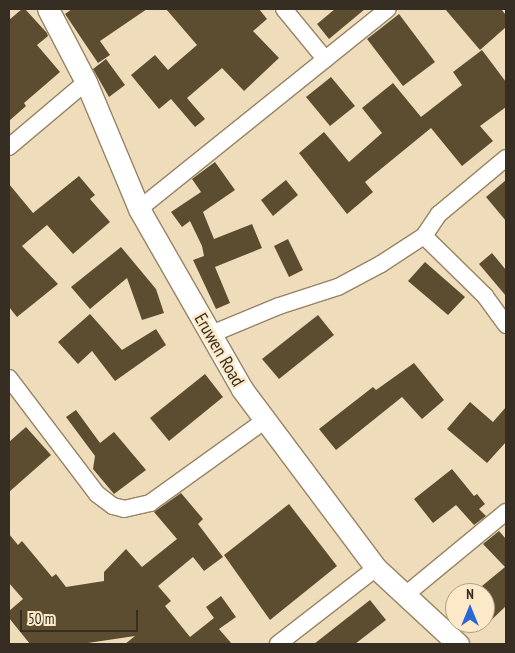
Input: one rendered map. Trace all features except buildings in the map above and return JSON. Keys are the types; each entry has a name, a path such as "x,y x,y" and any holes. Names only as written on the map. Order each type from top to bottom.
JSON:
{"street":[{"name":"Eruwen Road","path":"48,9 86,82 139,209 210,335 264,421 376,568 404,596 458,644"},
{"path":"284,9 324,59"},
{"path":"139,209 388,9"},
{"path":"9,147 86,82"},
{"path":"210,335 278,306 338,287 424,236 453,200 506,158"},
{"path":"424,236 485,296 506,326"},
{"path":"9,378 97,494 113,506 124,509 150,504 264,421"},
{"path":"404,596 506,512"},
{"path":"278,644 376,568"}]}
